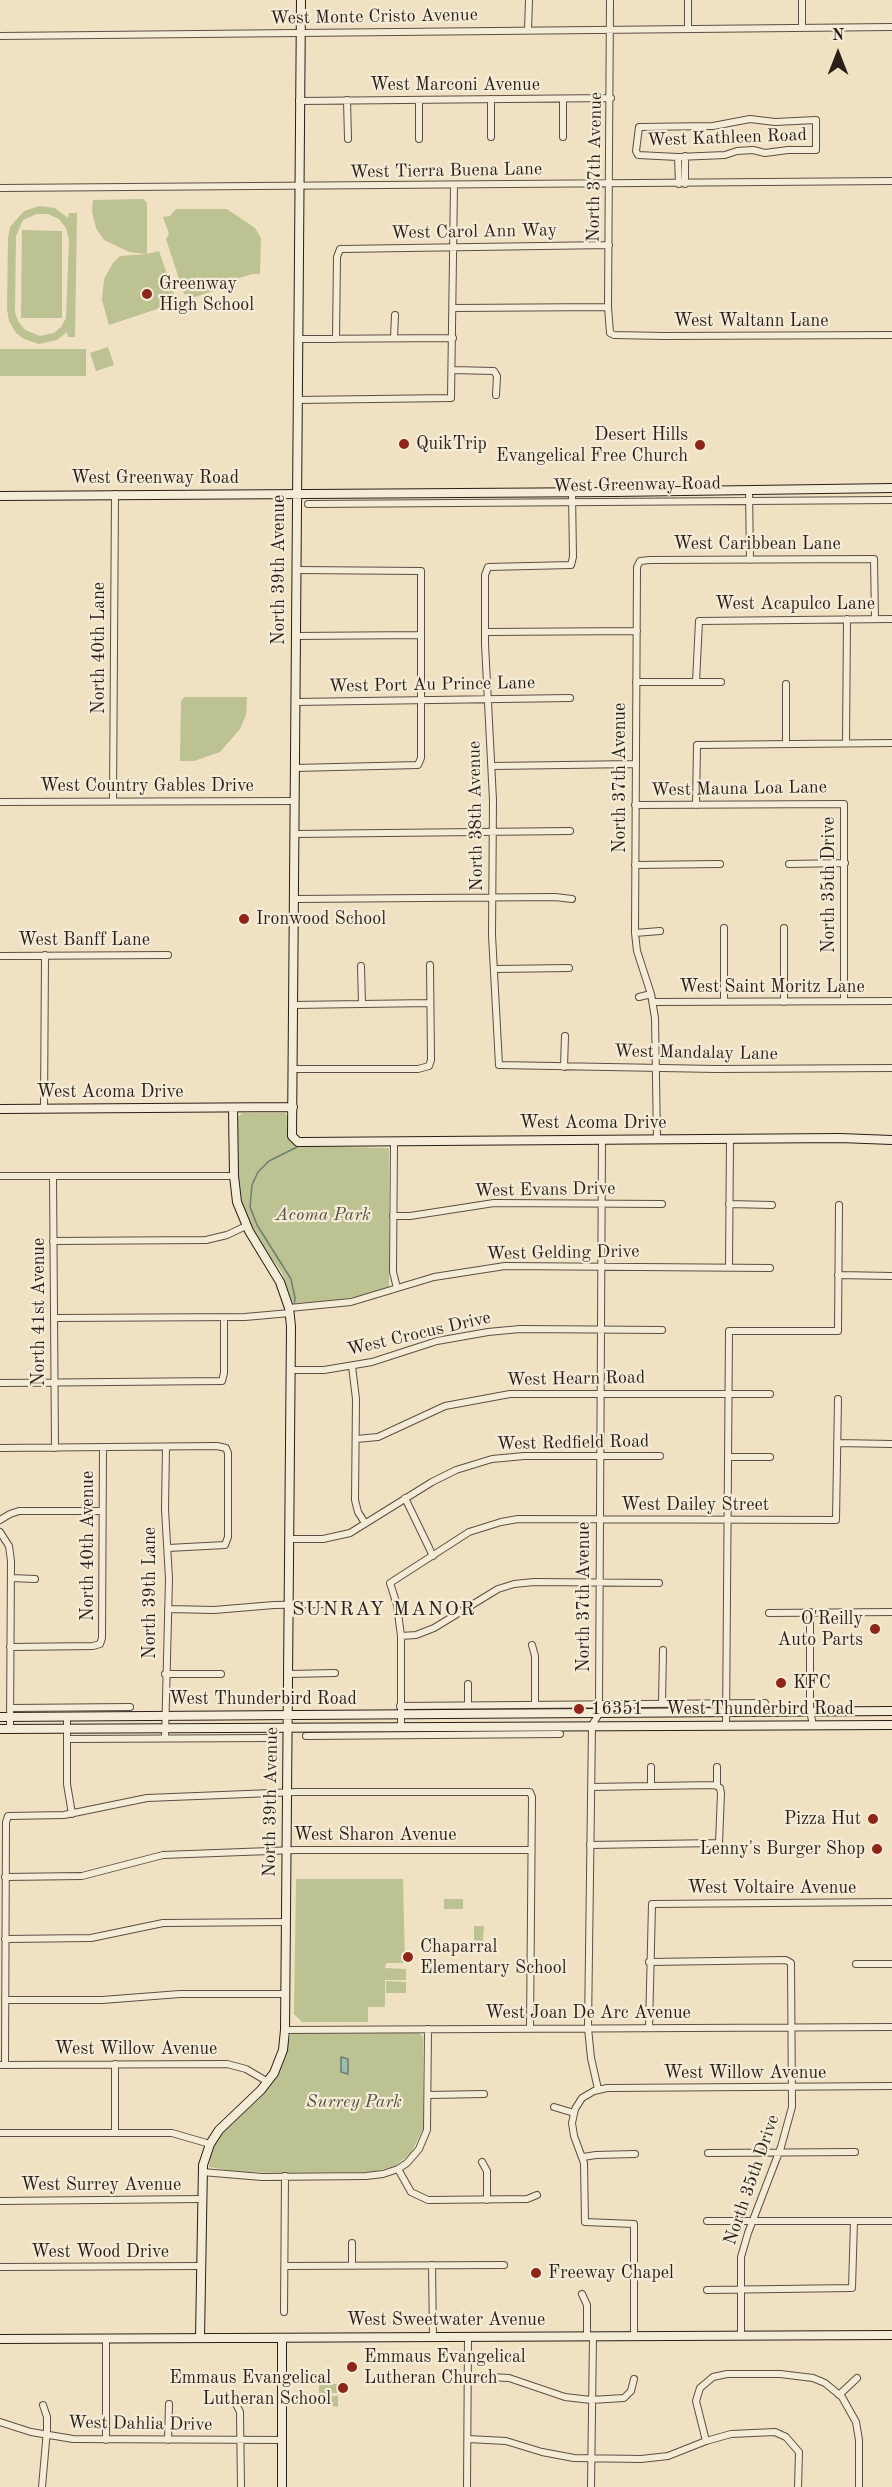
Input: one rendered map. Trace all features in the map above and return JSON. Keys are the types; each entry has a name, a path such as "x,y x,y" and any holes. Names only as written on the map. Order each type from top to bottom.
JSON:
{"street":[{"name":"North 39th Avenue","path":"294,1139 292,1136 295,636 301,0"},
{"path":"528,30 529,0"},
{"name":"North 37th Avenue","path":"610,0 608,307 610,333"},
{"path":"688,0 688,29"},
{"path":"802,0 802,28"},
{"name":"West Monte Cristo Avenue","path":"0,36 892,27"},
{"name":"West Marconi Avenue","path":"300,101 610,98"},
{"path":"491,99 491,137"},
{"path":"563,99 563,137"},
{"path":"347,100 348,140"},
{"path":"419,100 419,139"},
{"name":"West Kathleen Road","path":"750,119 776,122 816,120 816,150 765,153 753,150 725,155 681,156 638,155 636,151 639,127 713,126 750,119"},
{"path":"681,156 682,184"},
{"name":"West Tierra Buena Lane","path":"0,188 892,181"},
{"path":"297,400 451,398 454,185"},
{"name":"West Carol Ann Way","path":"336,339 337,256 340,249 609,245"},
{"path":"453,308 608,307"},
{"path":"394,338 395,315"},
{"name":"West Waltann Lane","path":"610,333 664,336 892,335"},
{"path":"298,339 453,338"},
{"path":"453,370 494,371 497,376 496,395"},
{"name":"West Greenway Road","path":"0,496 572,493 892,488"},
{"path":"749,490 750,560"},
{"path":"572,493 572,502"},
{"path":"381,494 382,504"},
{"name":"North 40th Lane","path":"113,801 115,495"},
{"name":"West Greenway Road","path":"308,504 892,500"},
{"name":"North 38th Avenue","path":"499,1065 492,897 492,766 487,699 485,575 488,567 571,565 573,557 572,502"},
{"name":"West Caribbean Lane","path":"640,561 874,559 876,565 875,619"},
{"name":"North 37th Avenue","path":"640,561 637,567 635,933 637,951 653,1002 657,1067 657,1139"},
{"path":"295,768 418,765 421,758 421,571 296,570"},
{"path":"846,743 847,619"},
{"name":"West Acapulco Lane","path":"696,682 699,621 892,619"},
{"path":"485,632 637,631"},
{"path":"295,636 421,635"},
{"path":"636,682 721,682"},
{"path":"786,684 786,744"},
{"name":"West Port Au Prince Lane","path":"295,702 570,698"},
{"path":"696,805 697,745 892,743"},
{"path":"492,766 636,764"},
{"name":"West Country Gables Drive","path":"0,802 295,801"},
{"name":"West Mauna Loa Lane","path":"635,805 844,804"},
{"name":"North 35th Drive","path":"844,804 844,1001"},
{"path":"294,834 570,831"},
{"path":"789,864 844,863"},
{"path":"635,865 720,864"},
{"path":"294,898 555,897 572,899"},
{"path":"724,928 724,1002"},
{"path":"784,928 784,1002"},
{"path":"635,933 660,931"},
{"path":"44,1108 45,955"},
{"name":"West Banff Lane","path":"0,956 168,955"},
{"path":"293,1069 418,1069 429,1066 431,1060 430,965"},
{"path":"362,966 362,1004"},
{"path":"495,969 568,968"},
{"path":"639,997 651,994"},
{"name":"West Saint Moritz Lane","path":"653,1002 892,1001"},
{"path":"293,1005 430,1003"},
{"path":"564,1067 565,1036"},
{"name":"West Mandalay Lane","path":"499,1065 716,1069 892,1068"},
{"name":"West Acoma Drive","path":"0,1109 293,1107"},
{"name":"North 39th Avenue","path":"200,2338 202,2172 210,2144 223,2125 268,2082 280,2058 285,2030 291,1370 289,1310 278,1277 246,1226 237,1202 234,1176 233,1108"},
{"name":"West Acoma Drive","path":"294,1139 303,1142 840,1138 892,1140"},
{"name":"North 37th Avenue","path":"599,1714 602,1139"},
{"path":"729,1267 730,1139"},
{"path":"393,1142 393,1272 396,1288"},
{"path":"0,1176 234,1176"},
{"name":"North 41st Avenue","path":"53,1176 55,1448"},
{"name":"West Evans Drive","path":"393,1216 410,1216 494,1203 662,1204"},
{"path":"729,1204 772,1205"},
{"path":"726,1726 729,1330 838,1330 839,1205"},
{"path":"54,1241 207,1240 227,1235 246,1226"},
{"name":"West Gelding Drive","path":"54,1318 259,1317 289,1310 351,1302 434,1277 488,1268 770,1268"},
{"path":"838,1275 892,1276"},
{"path":"119,1309 119,1318"},
{"path":"204,1309 204,1317"},
{"path":"0,1383 222,1381 224,1317"},
{"name":"West Crocus Drive","path":"291,1370 324,1370 352,1366 387,1358 438,1341 488,1332 520,1329 662,1330"},
{"path":"352,1366 356,1399 355,1500 358,1512 365,1523"},
{"name":"West Hearn Road","path":"356,1438 378,1437 445,1406 488,1396 532,1392 770,1394"},
{"path":"838,1399 837,1443 892,1444"},
{"name":"West Dailey Street","path":"400,1636 399,1617 390,1583 469,1532 501,1522 529,1519 836,1520 837,1443"},
{"name":"North 40th Avenue","path":"10,1647 100,1644 102,1638 103,1447"},
{"name":"North 39th Lane","path":"165,1738 168,1609 166,1447"},
{"path":"0,1448 226,1448 228,1453 228,1525 225,1545 168,1548"},
{"name":"West Redfield Road","path":"290,1539 338,1537 350,1533 405,1498 456,1470 492,1459 524,1456 660,1456"},
{"path":"728,1457 770,1457"},
{"path":"405,1498 433,1556"},
{"path":"0,1521 20,1511 102,1511"},
{"path":"0,1532 9,1546 10,1729"},
{"path":"10,1578 35,1579"},
{"path":"401,1726 400,1636 416,1635 434,1628 498,1589 514,1584 659,1583"},
{"path":"168,1609 235,1609 289,1604 326,1604"},
{"path":"810,1612 810,1712 813,1725"},
{"path":"769,1613 892,1612"},
{"path":"532,1645 535,1656 536,1704"},
{"path":"662,1704 663,1650"},
{"path":"289,1674 335,1673"},
{"path":"165,1674 221,1674"},
{"path":"468,1684 468,1705"},
{"name":"West Thunderbird Road","path":"401,1710 440,1714 599,1714 765,1703"},
{"name":"West Thunderbird Road","path":"10,1713 67,1717 288,1715 468,1705 536,1704 662,1704 810,1712 892,1711"},
{"name":"West Thunderbird Road","path":"0,1717 10,1713 130,1707"},
{"path":"117,1708 124,1716"},
{"path":"440,1714 440,1731"},
{"path":"599,1714 592,1725 588,2028 591,2058 598,2089 582,2098 574,2113 572,2130 583,2157 585,2222 634,2224 634,2336"},
{"path":"67,1717 68,1796 72,1814"},
{"name":"West Thunderbird Road","path":"306,1736 557,1730 592,1725 892,1725"},
{"name":"West Thunderbird Road","path":"0,1729 401,1726 440,1731 550,1734 557,1730"},
{"name":"West Thunderbird Road","path":"263,1738 269,1727"},
{"name":"West Thunderbird Road","path":"311,1727 316,1736"},
{"path":"67,1739 275,1738"},
{"path":"651,1767 651,1786"},
{"path":"590,1845 719,1843 717,1767"},
{"path":"591,1786 718,1787"},
{"path":"3,2065 5,1939 3,1911 8,1816 72,1814 147,1798 288,1793 530,1792 532,1797 530,2028"},
{"name":"West Sharon Avenue","path":"5,1877 82,1876 163,1856 287,1851 531,1850"},
{"name":"West Voltaire Avenue","path":"649,1962 652,1904 892,1902"},
{"path":"5,1939 91,1938 163,1923 286,1922"},
{"name":"North 35th Drive","path":"649,1962 786,1960 791,1963 792,2088 790,2119 741,2257 741,2335"},
{"path":"649,1962 649,2028"},
{"path":"856,1964 892,1964"},
{"path":"5,2000 102,2000 180,1994 285,1994"},
{"name":"West Joan De Arc Avenue","path":"285,2030 892,2026"},
{"path":"428,2029 428,2124 415,2155 398,2169 411,2192 422,2199 527,2199 537,2195"},
{"path":"115,2064 115,2132"},
{"name":"West Willow Avenue","path":"3,2065 227,2064 246,2069 268,2082"},
{"name":"West Willow Avenue","path":"598,2089 892,2086"},
{"path":"428,2095 484,2094"},
{"path":"554,2107 574,2113"},
{"path":"0,2133 172,2133 190,2136 210,2144"},
{"path":"708,2153 855,2152"},
{"path":"583,2157 635,2154"},
{"path":"482,2162 487,2171 487,2200"},
{"name":"West Surrey Avenue","path":"202,2172 236,2176 374,2176 398,2169"},
{"path":"284,2312 285,2176"},
{"name":"West Surrey Avenue","path":"0,2201 201,2199"},
{"path":"707,2221 892,2221"},
{"path":"707,2289 852,2288 854,2221"},
{"path":"352,2243 352,2266"},
{"path":"432,2265 433,2338"},
{"path":"285,2266 504,2265"},
{"name":"West Wood Drive","path":"0,2267 201,2266"},
{"path":"582,2294 587,2305 590,2336 591,2487"},
{"name":"West Sweetwater Avenue","path":"0,2339 892,2335"},
{"path":"467,2487 468,2337"},
{"path":"282,2338 282,2487"},
{"path":"106,2339 106,2440"},
{"path":"706,2441 696,2401 705,2381 727,2374 797,2374 825,2384 846,2403 858,2430 859,2487"},
{"path":"468,2376 509,2378 565,2397 591,2400 624,2398 631,2391 633,2379"},
{"path":"699,2376 705,2381"},
{"path":"839,2395 857,2378"},
{"path":"168,2440 169,2404"},
{"path":"236,2404 240,2412 241,2487"},
{"path":"42,2487 47,2436 47,2417 43,2405"},
{"name":"West Dahlia Drive","path":"0,2422 47,2436 73,2439 283,2440"},
{"path":"468,2439 506,2441 559,2456 641,2459 668,2456 706,2441 739,2433 768,2432 786,2437 799,2452 798,2487"}],"green space":[{"path":"143,199 147,203 147,254 129,252 104,240 96,228 92,212 93,200"},
{"path":"39,206 55,208 68,218 69,213 77,213 75,337 68,337 67,332 57,340 39,344 24,339 16,333 9,321 7,309 8,238 10,227 24,211","holes":["37,214 48,214 59,219 66,228 69,240 66,318 54,333 40,336 25,330 15,312 16,236 23,220"]},
{"path":"176,209 227,209 255,228 261,238 260,274 233,280 231,285 195,297 184,294 166,239 169,234 163,217 170,216"},
{"path":"22,230 62,231 62,318 21,318"},
{"path":"159,251 175,297 172,304 109,325 102,300 104,279 120,256"},
{"path":"108,347 114,365 96,371 90,353"},
{"path":"0,349 86,349 86,376 0,376"},
{"path":"185,697 247,697 246,715 240,729 220,752 194,761 180,761 181,701"},
{"name":"Acoma Park","path":"242,1113 285,1113 288,1136 297,1146 389,1148 389,1287 365,1295 331,1301 296,1303 292,1301 282,1273 252,1230 241,1202 238,1177 238,1117"},
{"path":"296,1879 403,1879 405,1963 386,1963 385,1968 406,1969 406,1980 385,1980 385,2007 368,2007 368,2022 302,2022 294,2014"},
{"path":"444,1899 463,1899 463,1909 444,1909"},
{"path":"474,1926 484,1926 483,1941 474,1940"},
{"path":"386,1981 406,1982 406,1993 386,1993"},
{"name":"Surrey Park","path":"419,2033 423,2037 423,2129 411,2153 395,2166 372,2172 288,2173 239,2172 209,2167 211,2153 221,2134 259,2099 278,2075 291,2034"},
{"path":"319,2384 337,2384 337,2393 319,2394"},
{"path":"324,2396 338,2396 338,2407 325,2405"}],"shaded area":[{"path":"341,2057 348,2059 348,2074 341,2072"}],"waterway":[{"path":"294,1306 295,1298 291,1279 257,1225 250,1207 252,1185 258,1172 269,1161 297,1147"}],"place":[{"name":"Greenway High School","path":"147,294"},
{"name":"QuikTrip","path":"404,444"},
{"name":"Desert Hills Evangelical Free Church","path":"700,445"},
{"name":"Ironwood School","path":"244,919"},
{"name":"O'Reilly Auto Parts","path":"875,1629"},
{"name":"KFC","path":"781,1683"},
{"name":"16351","path":"579,1709"},
{"name":"Pizza Hut","path":"873,1819"},
{"name":"Lenny's Burger Shop","path":"877,1849"},
{"name":"Chaparral Elementary School","path":"408,1957"},
{"name":"Freeway Chapel","path":"536,2273"},
{"name":"Emmaus Evangelical Lutheran Church","path":"352,2367"},
{"name":"Emmaus Evangelical Lutheran School","path":"343,2388"}],"district":[{"name":"SUNRAY MANOR","path":"384,1610"}]}
